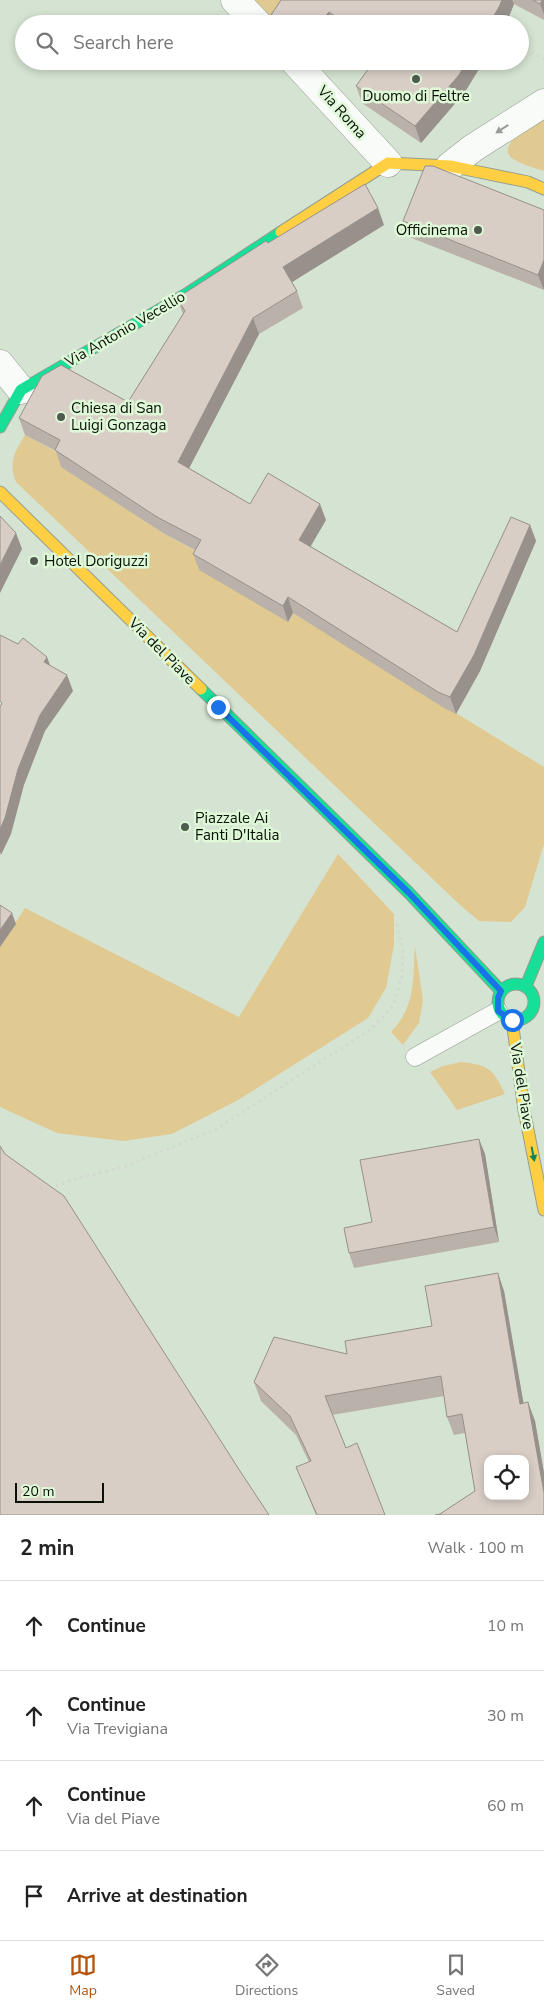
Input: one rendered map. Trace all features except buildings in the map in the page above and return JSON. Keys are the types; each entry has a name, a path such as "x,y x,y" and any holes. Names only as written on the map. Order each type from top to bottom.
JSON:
{"street":[{"path":"235,0 249,15"},
{"name":"Via Roma","path":"302,70 388,164"},
{"path":"450,166 472,148 544,103"},
{"path":"388,164 450,166 510,177 544,189"},
{"name":"Via Antonio Vecellio","path":"20,390 188,293 388,164"},
{"path":"0,364 20,390 0,427"},
{"name":"Via del Piave","path":"0,492 409,893 501,991"},
{"path":"526,986 544,942"},
{"path":"512,984 526,986 534,999 534,1017 523,1019 505,1015 498,998 501,991 512,984"},
{"name":"Via del Piave","path":"505,1015 544,1210"}],"lane":[{"path":"415,1057 505,1015"}],"path":[{"path":"529,51 544,59"},
{"path":"43,1192 71,1180 124,1167 218,1128 372,1029"}],"shaded area":[{"path":"250,0 299,0 289,15 262,15"},
{"path":"544,113 544,171 515,160 509,155 508,149 517,135"},
{"path":"25,435 66,457 62,467 163,533 207,557 289,622 293,613 544,767 544,844 525,907 511,922 479,921 460,905 16,482 13,469 14,457"},
{"path":"338,854 394,914 394,945 386,988 368,1018 238,1100 172,1134 123,1141 57,1133 0,1107 0,946 25,908 239,1017"},
{"path":"415,946 423,1000 419,1023 403,1045 391,1032 405,1012 412,992"},
{"path":"461,1062 478,1065 489,1070 497,1079 505,1094 457,1110 430,1072 443,1066"}],"traffic: fast":[{"path":"0,427 21,390 188,293 281,232"},
{"path":"201,689 409,893 501,991"},
{"path":"526,986 544,942"},
{"path":"516,984 523,985 529,989 533,995 534,1002 533,1009 529,1015 523,1019 516,1020 509,1019 503,1015 499,1009 498,1002 499,995 503,989 509,985 516,984"}],"traffic: slow":[{"path":"281,232 388,163 450,166 528,182 544,189"},
{"path":"0,492 201,689"},
{"path":"512,1020 524,1110 544,1210"}],"place":[{"name":"Duomo di Feltre","path":"416,79"},
{"name":"Officinema","path":"478,230"},
{"name":"Chiesa di San Luigi Gonzaga","path":"61,417"},
{"name":"Hotel Doriguzzi","path":"34,561"},
{"name":"Piazzale Ai Fanti D'Italia","path":"185,827"}],"route":[{"path":"218,707 409,893 501,991 498,998 498,1011 512,1020"}]}
